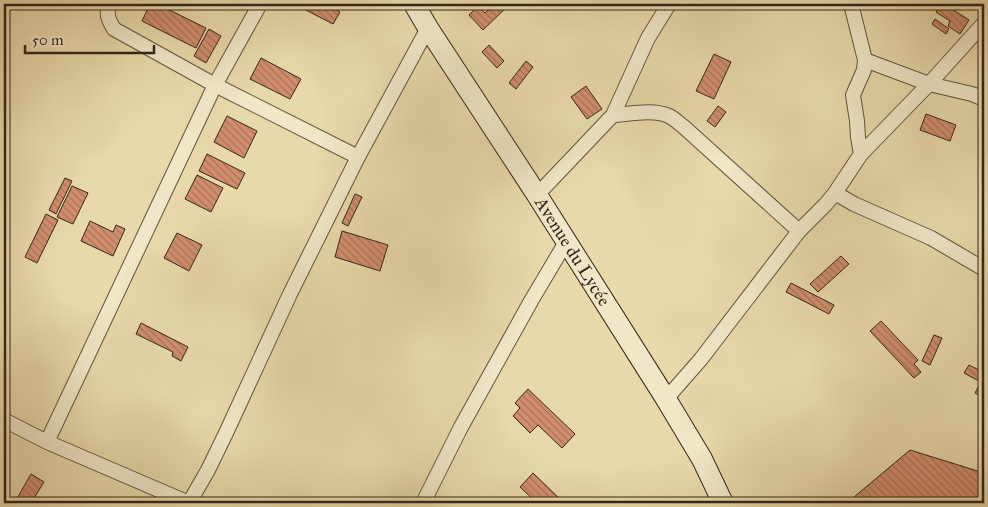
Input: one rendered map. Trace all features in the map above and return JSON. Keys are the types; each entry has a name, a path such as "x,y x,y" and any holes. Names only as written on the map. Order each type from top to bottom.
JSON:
{"main road":[{"name":"Avenue du Lycée","path":"414,4 666,399 702,459 723,503"}],"street":[{"path":"110,4 108,7 108,19 114,29 215,85 358,157"},
{"path":"47,442 215,85 260,4"},
{"path":"537,195 613,115 648,38 669,4"},
{"path":"851,4 865,60 864,70 853,96 861,154"},
{"path":"666,399 701,359 799,231 835,193 861,154 930,84 984,23"},
{"path":"4,420 47,442 189,503 208,470 290,294 358,157 428,28"},
{"path":"865,60 930,84 972,94 984,99"},
{"path":"613,115 661,113 670,117 685,128 799,231"},
{"path":"835,193 854,204 931,238 984,269"},
{"path":"423,503 461,427 566,242"}],"building":[{"path":"150,4 157,4 206,28 196,48 142,21"},
{"path":"305,4 324,4 340,12 333,24 302,8"},
{"path":"495,4 510,4 483,30 469,15 478,6 485,13"},
{"path":"911,4 921,4 920,8"},
{"path":"941,4 969,20 960,34 948,26 950,21 936,12"},
{"path":"935,19 949,29 946,34 932,24"},
{"path":"209,29 221,36 206,63 194,56"},
{"path":"489,45 504,61 497,68 482,52"},
{"path":"714,54 731,62 714,99 696,91"},
{"path":"261,58 301,79 290,99 250,79"},
{"path":"526,61 533,67 516,89 509,83"},
{"path":"586,86 602,109 587,119 571,97"},
{"path":"718,106 726,112 715,127 707,121"},
{"path":"926,114 956,125 950,141 920,130"},
{"path":"227,116 257,131 244,158 214,142"},
{"path":"207,154 245,173 237,189 199,171"},
{"path":"197,175 223,188 211,212 185,199"},
{"path":"65,178 72,181 56,214 49,210"},
{"path":"72,186 88,193 73,224 57,217"},
{"path":"355,194 362,197 348,226 342,223"},
{"path":"46,214 58,220 37,263 25,257"},
{"path":"90,221 113,232 116,225 125,229 113,256 81,241"},
{"path":"342,231 388,245 380,271 335,257"},
{"path":"177,233 202,245 189,271 164,258"},
{"path":"841,256 849,264 818,292 810,284"},
{"path":"791,283 834,305 829,314 786,292"},
{"path":"881,321 918,360 914,364 921,372 914,378 870,331"},
{"path":"141,323 188,347 181,361 172,356 173,352 136,334"},
{"path":"934,335 942,338 930,365 922,361"},
{"path":"969,365 983,372 979,381 964,373"},
{"path":"980,383 984,385 984,398 975,393"},
{"path":"528,389 575,434 562,448 538,425 530,433 513,416 520,408 515,403"},
{"path":"910,450 984,473 984,503 847,503"},
{"path":"533,473 564,503 537,503 520,487"},
{"path":"31,474 44,482 31,503 15,502"},
{"path":"4,495 14,501 13,503 4,503"}]}
